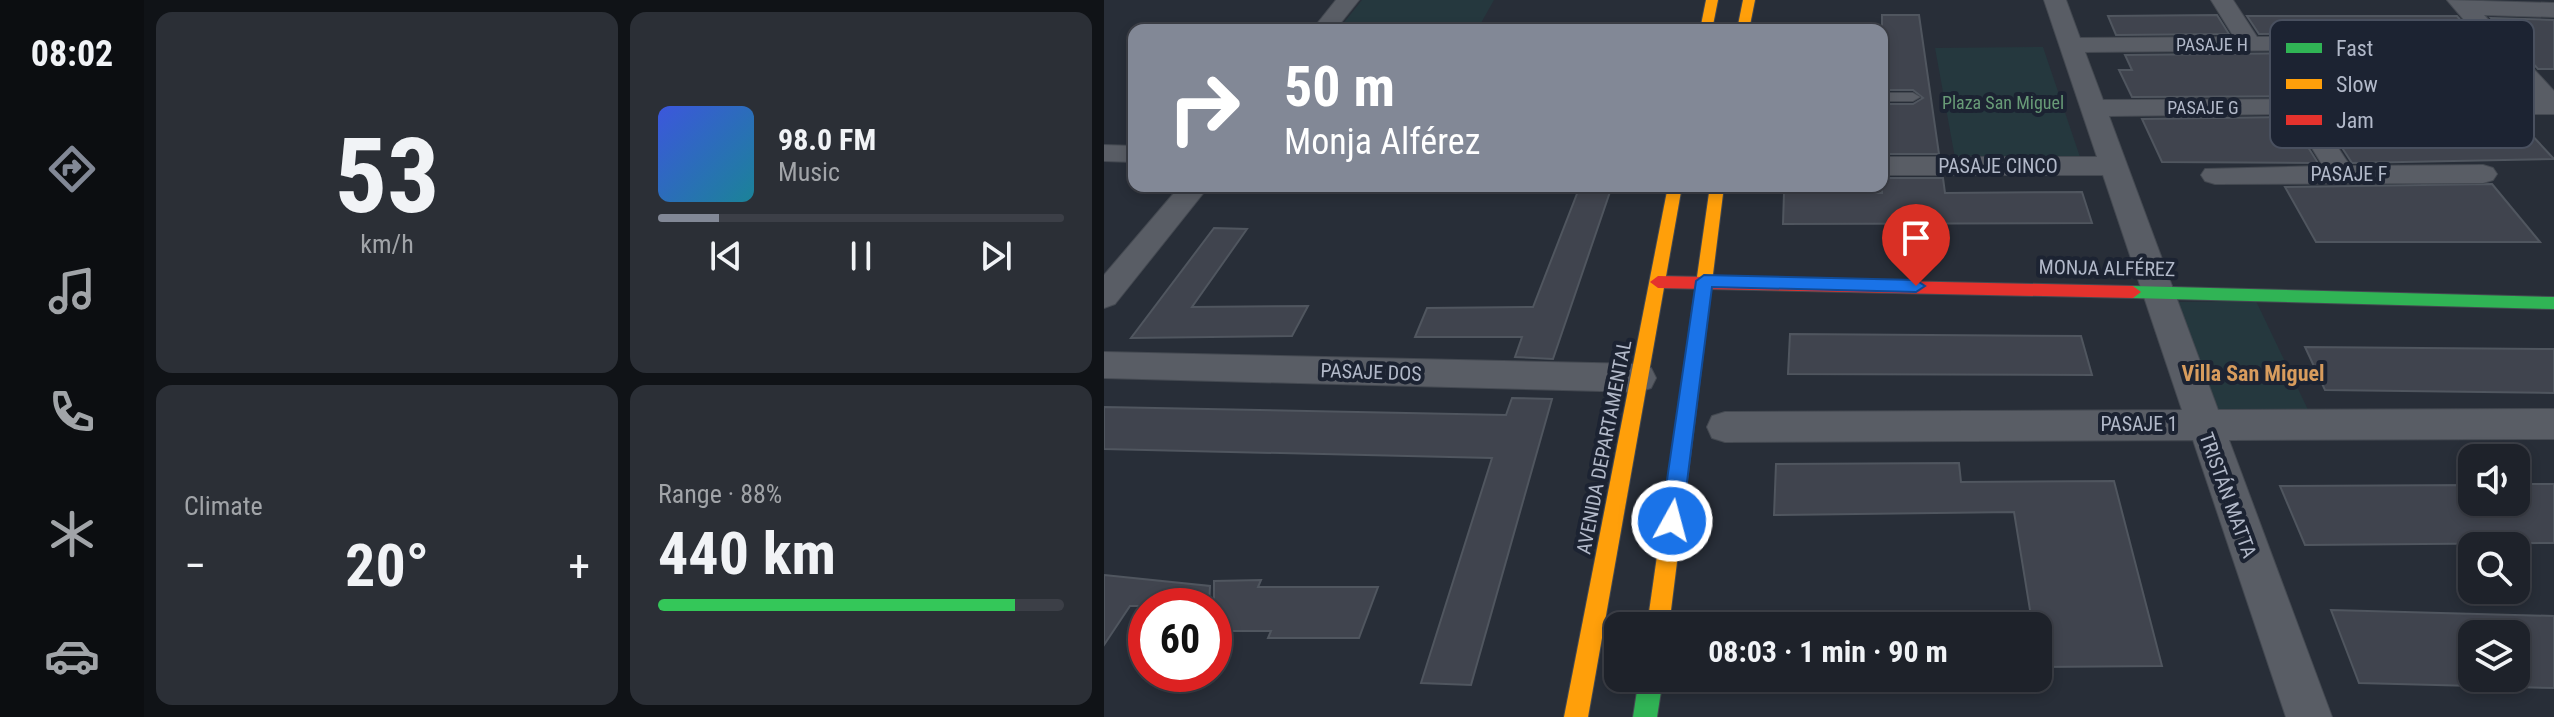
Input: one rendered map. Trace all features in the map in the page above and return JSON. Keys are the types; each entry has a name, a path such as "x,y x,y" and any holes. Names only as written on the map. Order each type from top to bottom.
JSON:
{"main road":[{"path":"1707,24 1712,0"},
{"path":"1744,24 1749,0"},
{"name":"AVENIDA DEPARTAMENTAL","path":"1576,717 1674,192"},
{"path":"1660,612 1716,192"},
{"name":"MONJA ALFÉREZ","path":"1658,282 2554,303"},
{"path":"1645,717 1649,692"}],"street":[{"path":"1328,24 1348,0"},
{"name":"TRISTÁN MATTA","path":"2055,0 2309,717"},
{"path":"2222,0 2250,44"},
{"path":"2461,4 2554,10"},
{"path":"2461,4 2476,20"},
{"name":"PASAJE H","path":"2071,45 2270,44"},
{"path":"2542,79 2554,105"},
{"name":"PASAJE G","path":"2534,105 2554,105"},
{"name":"PASAJE G","path":"2094,108 2270,106"},
{"path":"2325,148 2342,174"},
{"path":"1104,153 1128,154"},
{"name":"PASAJE CINCO","path":"1888,166 2113,166"},
{"name":"PASAJE F","path":"2215,175 2483,174"},
{"path":"1104,296 1190,192"},
{"name":"PASAJE DOS","path":"1104,365 1639,378"},
{"name":"PASAJE 1","path":"1725,427 2554,424"}],"lane":[{"path":"1888,97 1913,97"}],"green space":[{"path":"1362,0 1494,0 1480,24 1343,24"},
{"name":"Plaza San Miguel","path":"2043,47 2080,157 1955,158 1935,48"},
{"path":"2256,301 2311,416 2220,417 2175,302"}],"building":[{"path":"1882,15 1919,15 1939,154 1888,154 1888,104 1913,104 1923,98 1913,90 1888,90 1888,24 1882,24"},
{"path":"2217,15 2229,34 2116,35 2108,16"},
{"path":"2247,16 2457,16 2460,20 2270,20 2270,34 2259,34"},
{"path":"2491,18 2554,20 2554,69 2538,69 2534,65 2534,20"},
{"path":"2270,53 2270,96 2132,97 2119,70 2132,70 2125,55"},
{"path":"2270,117 2270,148 2309,148 2318,163 2162,162 2142,119"},
{"path":"2534,137 2554,159 2352,163 2342,148 2534,148"},
{"path":"1888,178 1943,178 1945,193 2082,192 2092,223 1783,224 1784,193 1888,192"},
{"path":"2492,184 2540,242 2316,242 2285,187"},
{"path":"1578,192 1610,192 1553,359 1515,357 1522,337 1415,337 1427,308 1533,307"},
{"path":"1214,228 1247,229 1192,307 1308,306 1292,336 1131,338"},
{"path":"1790,334 2081,336 2092,375 1788,374"},
{"path":"2305,347 2554,349 2554,393 2325,390"},
{"path":"1512,398 1552,399 1471,685 1421,683 1492,458 1104,449 1104,407 1506,415"},
{"path":"1959,463 1961,482 2114,481 2162,666 2052,667 2052,612 2030,612 2014,512 1774,515 1776,464"},
{"path":"2530,484 2554,484 2554,543 2530,543 2530,532 2458,532 2458,544 2305,545 2280,486 2458,485 2458,516 2530,516"},
{"path":"1104,575 1210,586 1128,588 1128,609 1104,645"},
{"path":"1261,580 1258,587 1378,587 1359,638 1268,638 1271,631 1232,631 1232,588 1214,588 1214,581"},
{"path":"2331,610 2554,616 2554,688 2530,687 2530,620 2458,620 2458,686 2359,683"}],"traffic: fast":[{"path":"2133,292 2554,303"},
{"path":"1645,717 1649,692"}],"traffic: slow":[{"path":"1707,24 1712,0"},
{"path":"1744,24 1749,0"},
{"path":"1576,717 1674,192"},
{"path":"1660,612 1716,192"}],"traffic: jam":[{"path":"1658,282 2133,292"}],"district":[{"name":"Villa San Miguel","path":"2253,373"}],"route":[{"path":"1672,521 1704,281 1916,286"}]}
